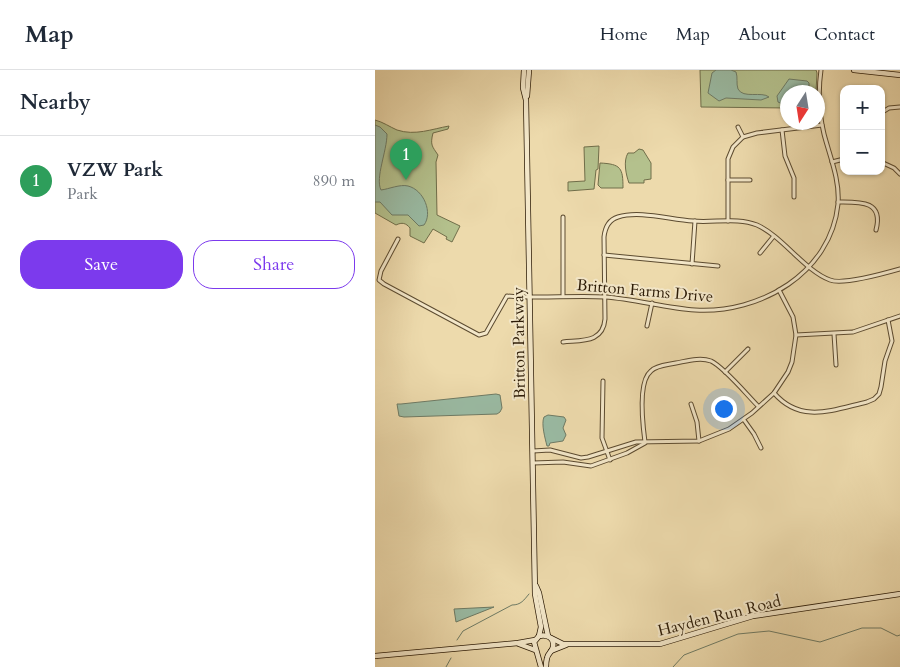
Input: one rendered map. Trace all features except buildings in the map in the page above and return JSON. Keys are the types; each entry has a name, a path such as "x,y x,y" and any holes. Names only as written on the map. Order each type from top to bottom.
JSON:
{"main road":[{"name":"Britton Parkway","path":"524,70 523,88 526,100"},
{"name":"Britton Parkway","path":"529,70 526,100 533,463 536,602 541,627 537,638"},
{"path":"854,70 900,75"},
{"name":"Britton Parkway","path":"536,585 549,637"},
{"name":"Hayden Run Road","path":"549,637 559,643 660,644 753,616 900,594"},
{"path":"375,656 518,644 537,638 549,637 553,646 546,667"},
{"path":"537,638 534,645 541,667"},
{"name":"Hayden Run Road","path":"550,652 573,643"},
{"path":"518,644 543,654 550,652"}],"street":[{"name":"Britton Farms Drive","path":"820,85 821,70"},
{"path":"885,110 889,108 900,107"},
{"path":"737,127 743,137"},
{"path":"728,221 728,159 733,147 743,137 782,130 785,156 794,178 794,197"},
{"name":"Britton Farms Drive","path":"398,239 381,271 379,280 474,334 483,335 486,333 507,296 605,297 694,310 720,310 748,304 788,285 810,267 828,240 838,202 837,182 823,130"},
{"path":"832,162 840,161"},
{"path":"885,164 894,168 900,174"},
{"path":"728,180 750,180"},
{"path":"838,202 866,203 873,208 877,216 876,230"},
{"path":"563,342 592,339 601,334 604,325 605,297 604,237 609,222 618,217 658,216 695,221 752,223 760,226 810,267 823,276 837,282 900,269"},
{"path":"563,218 563,296"},
{"path":"692,264 695,221"},
{"path":"760,253 773,237"},
{"path":"604,255 719,266"},
{"path":"533,451 550,450 581,458 595,456 636,442 699,441 717,435 743,420 774,393 788,372 792,362 796,336 793,317 779,290"},
{"path":"647,326 652,303"},
{"path":"796,336 853,332 900,316"},
{"path":"774,393 788,406 803,412 817,413 873,399 879,394 885,361 892,341 888,320"},
{"path":"834,334 835,365"},
{"path":"725,372 748,349"},
{"path":"645,442 643,416 644,384 646,376 651,370 658,367 701,359 712,362 725,372 758,406"},
{"path":"603,381 601,430 610,460"},
{"path":"691,404 697,422 699,441"},
{"path":"743,420 754,434 761,448"},
{"path":"533,463 563,462 591,466 610,460 641,446 645,442"}],"shaded area":[{"path":"700,70 816,70 817,73 816,85 780,85 780,108 701,107"},
{"path":"716,70 736,72 737,87 740,92 769,97 761,100 726,98 719,101 708,93 712,73"},
{"path":"789,79 807,81 809,83 809,85 785,85"},
{"path":"780,92 780,103 778,102 777,96"},
{"path":"375,120 404,132 423,131 449,126 448,129 433,133 432,143 438,155 436,162 437,215 460,226 452,242 433,229 424,243 410,236 410,228 407,225 402,223 396,225 375,213"},
{"path":"375,125 387,134 379,179 381,190 408,186 419,192 425,202 428,214 424,225 419,226 408,215 392,215 380,202 375,202"},
{"path":"599,146 598,169 596,170 594,189 568,191 568,182 585,181 584,147"},
{"path":"639,149 643,150 651,163 651,179 644,180 644,183 629,183 626,156 628,153 634,153"},
{"path":"600,163 619,168 623,188 601,188 598,185"},
{"path":"500,395 502,408 497,414 404,417 399,416 397,404 401,404"},
{"path":"548,415 564,417 566,420 563,428 566,435 563,441 550,443 547,446 543,423 544,417"},
{"path":"494,607 456,622 454,609"}],"waterway":[{"path":"457,640 463,631 512,605 520,603 529,594"},
{"path":"673,667 684,655 738,634 769,631 820,642 862,628 881,628 897,636 900,635"},
{"path":"446,667 451,658"}],"place":[{"name":"VZW Park","path":"406,180"}]}
